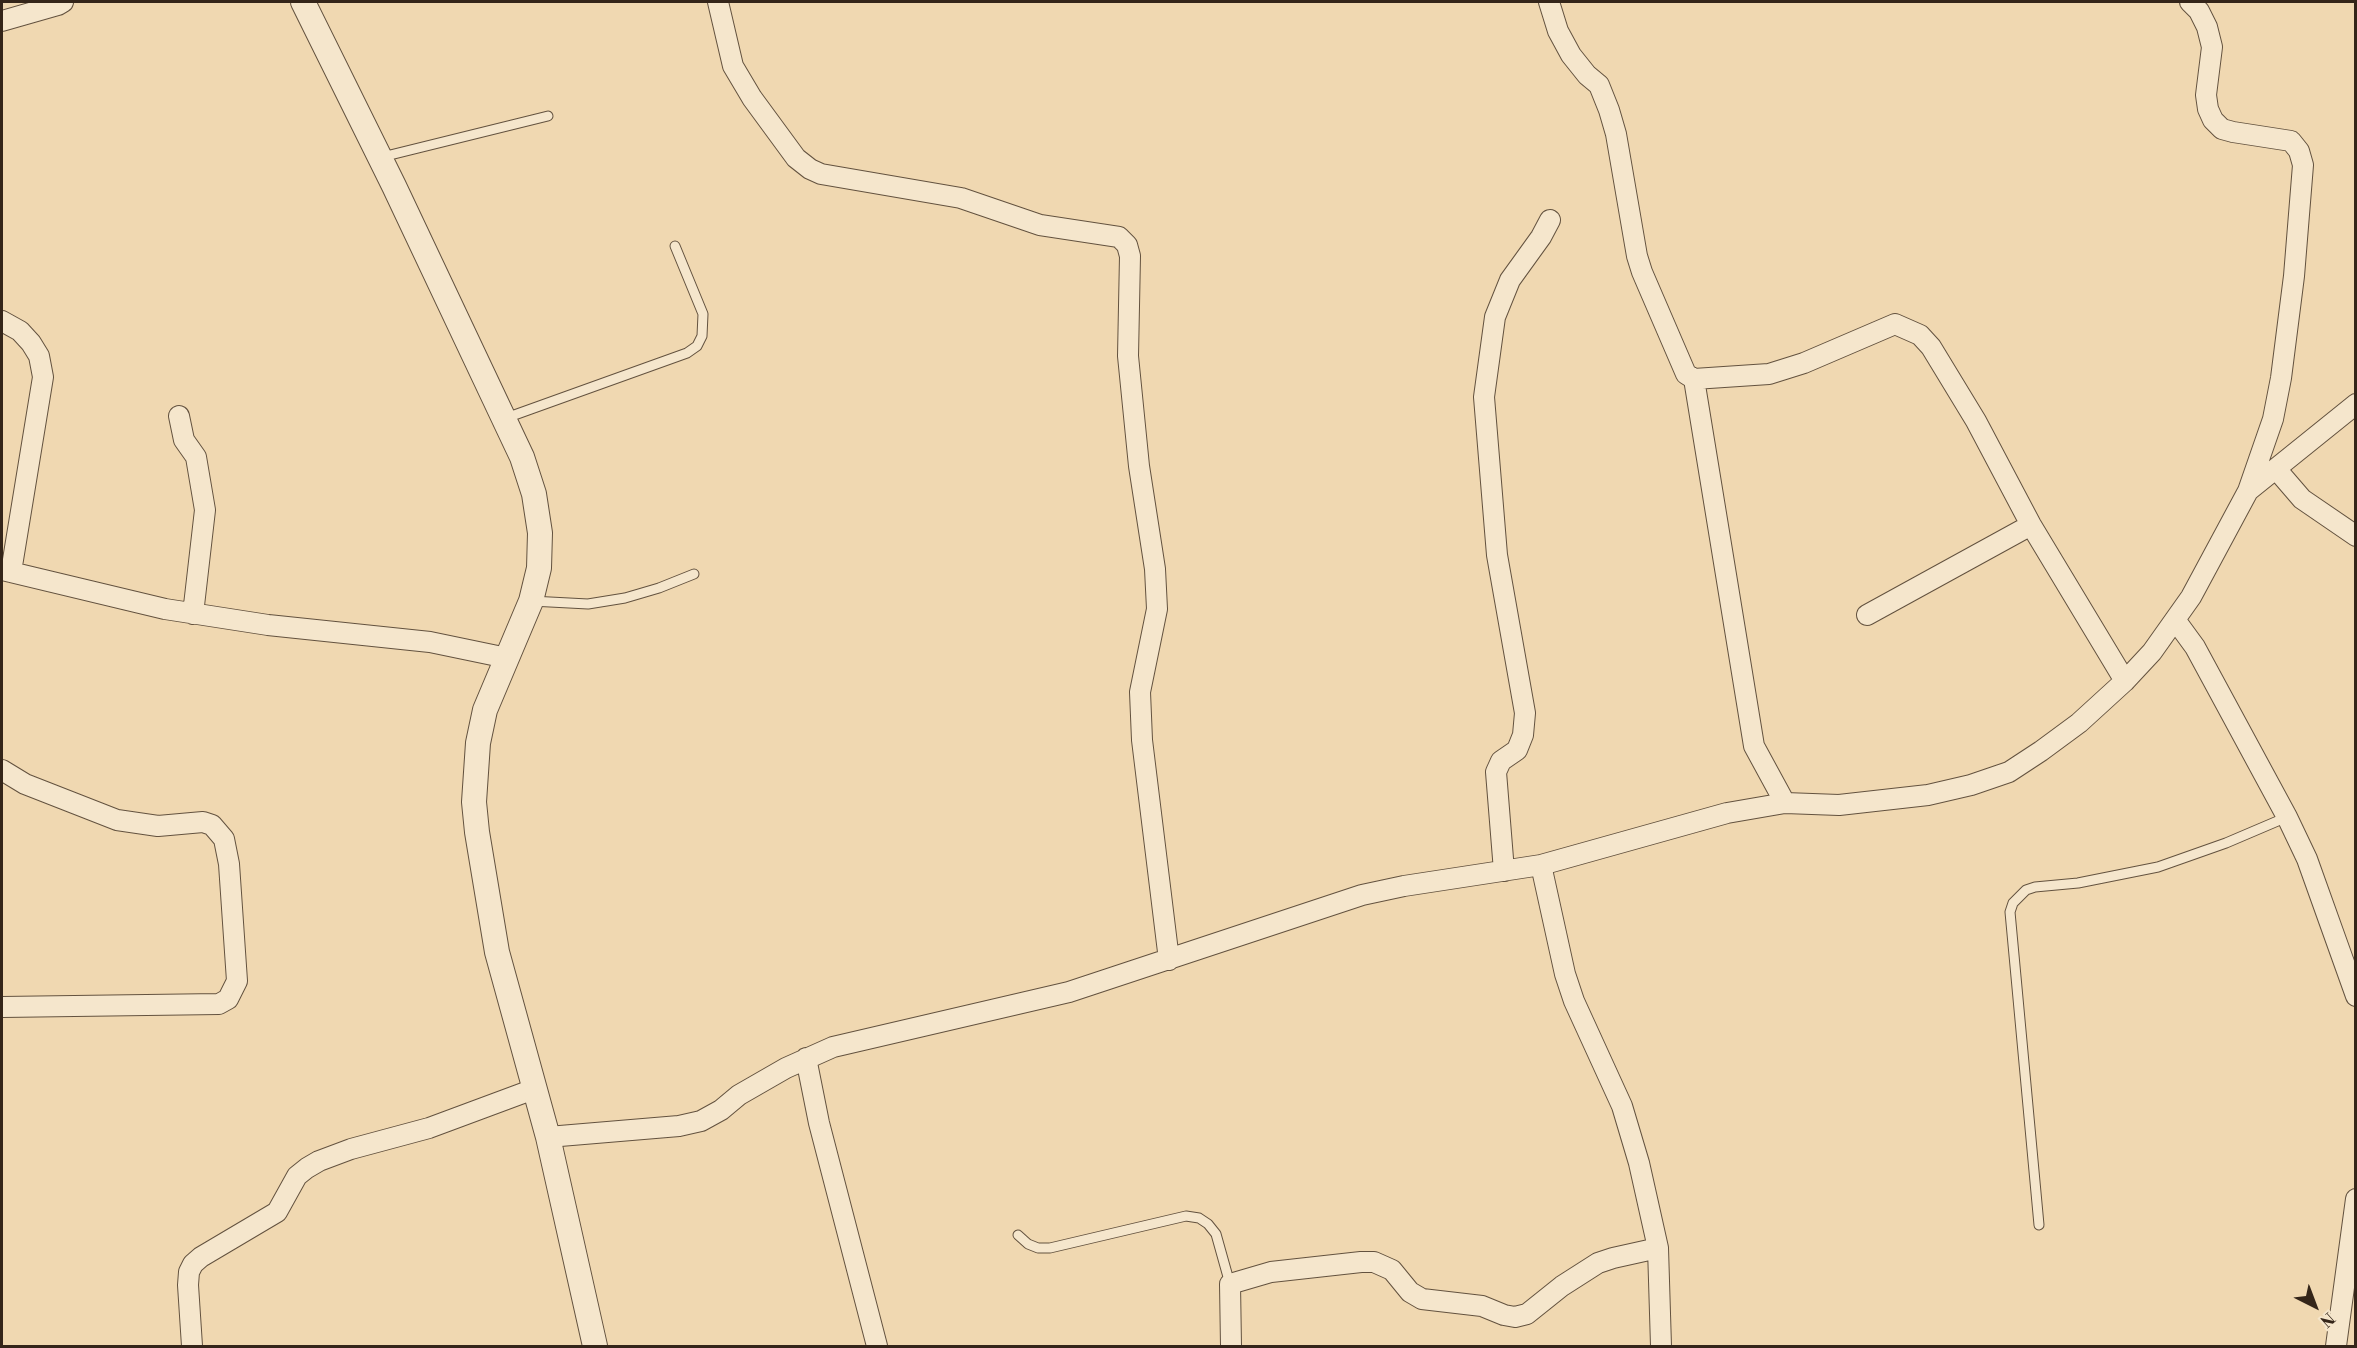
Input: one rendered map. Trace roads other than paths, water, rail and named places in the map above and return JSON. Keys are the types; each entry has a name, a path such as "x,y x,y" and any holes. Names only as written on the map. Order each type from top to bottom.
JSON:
{"street":[{"path":"2,21 63,2"},
{"path":"303,2 380,157 522,457 535,504 540,533 539,568 531,601 485,710 478,743 474,802 497,952 548,1137 595,1347"},
{"path":"718,2 733,66 796,158 810,169 821,174 961,198 1040,225 1119,237 1127,245 1130,256 1128,356 1139,466 1155,569 1157,609 1140,692 1142,740 1169,960"},
{"path":"1549,2 1558,31 1571,55 1587,75 1599,85 1609,110 1616,134 1637,256 1686,374 1694,379 1769,374 1804,363 1894,324 1906,327 1920,335 1931,347 1976,422 2031,525 2125,681"},
{"path":"548,1137 679,1126 701,1121 721,1110 739,1095 806,1058 833,1047 1069,992 1362,895 1404,886 1541,865 1727,813 1785,803 1839,805 1928,795 1971,785 2009,772 2041,751 2079,723 2125,681 2152,652 2192,597 2248,491 2273,418 2281,378 2294,276 2303,165 2299,151 2291,141 2233,132 2222,129 2212,120 2206,95 2212,47 2207,27 2199,11 2190,2"},
{"path":"1504,871 1496,772 1501,761 1516,750 1523,735 1525,713 1497,555 1484,397 1495,316 1510,280 1541,237 1550,220"},
{"path":"2,321 20,331 31,343 39,356 43,376 6,571 193,614 268,625 430,642 507,658"},
{"path":"1694,379 1754,746 1785,803"},
{"path":"2248,491 2277,470 2355,404"},
{"path":"179,416 184,440 196,457 205,510 193,614"},
{"path":"2277,470 2302,499 2355,536"},
{"path":"1867,615 2031,525"},
{"path":"2176,621 2195,647 2287,817 2307,859 2355,996"},
{"path":"2,770 25,784 117,820 158,826 203,822 212,825 224,840 229,864 237,981 228,999 219,1005 2,1007"},
{"path":"1541,865 1568,983 1622,1106 1639,1163 1658,1248 1661,1347"},
{"path":"806,1058 819,1123 877,1347"},
{"path":"192,1347 188,1285 193,1264 277,1212 297,1176 307,1168 351,1149 429,1128 534,1089"},
{"path":"2343,1338 2355,1199"},
{"path":"1231,1347 1230,1284 1271,1272 1374,1262 1392,1270 1410,1292 1422,1299 1482,1306 1504,1316 1515,1317 1527,1314 1562,1286 1598,1263 1658,1248"}],"lane":[{"path":"380,157 548,116"},
{"path":"504,419 687,353 697,346 702,336 703,315 675,246"},
{"path":"531,601 588,604 625,598 694,574"},
{"path":"2039,1225 2010,912 2013,903 2026,890 2035,887 2078,883 2158,867 2226,843 2287,817"},
{"path":"1018,1234 1028,1244 1038,1248 1050,1248 1186,1216 1199,1218 1216,1234 1230,1284"}]}
